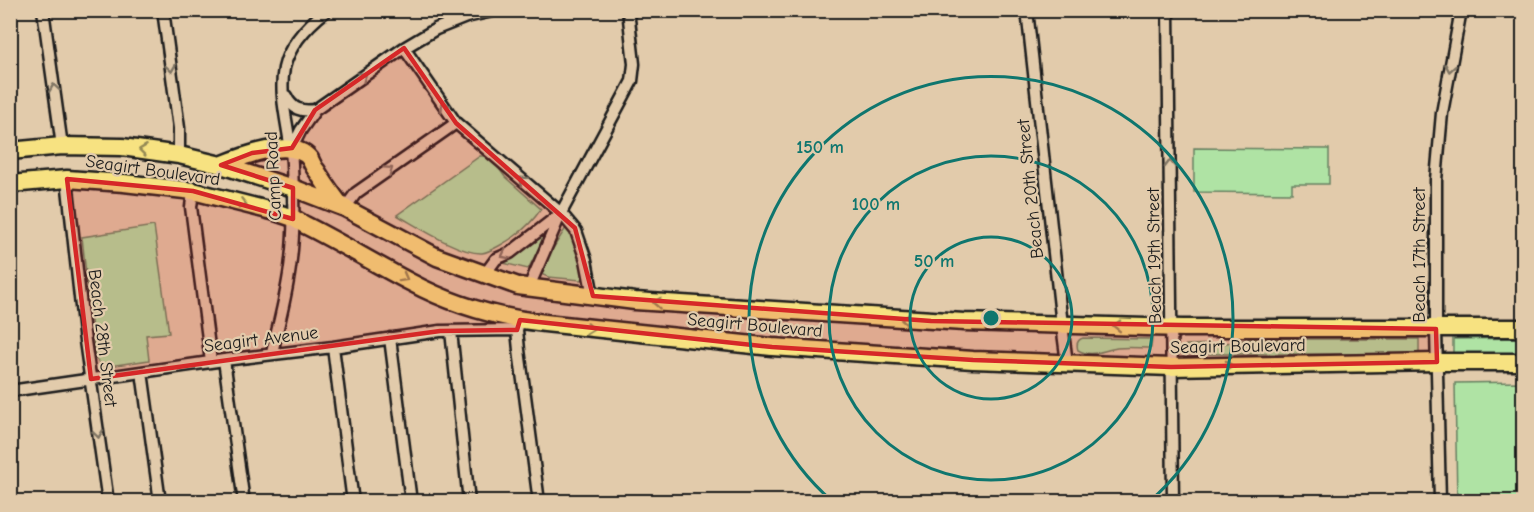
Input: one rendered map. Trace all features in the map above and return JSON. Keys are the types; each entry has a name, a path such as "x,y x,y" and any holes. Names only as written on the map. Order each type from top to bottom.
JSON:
{"main road":[{"name":"Seagirt Boulevard","path":"10,151 62,146 122,147 178,154 293,188 343,207 437,257 518,286 593,296 647,302 921,321 1172,328 1524,328"},
{"path":"221,165 252,153 292,148 309,157 315,170 343,207"},
{"name":"Seagirt Boulevard","path":"10,184 67,179 124,183 194,191 272,211 293,218 353,249 411,283 457,303 519,325 772,347 972,360 1171,367 1524,362"}],"street":[{"path":"43,10 62,146"},
{"path":"163,10 179,128 178,154"},
{"name":"Camp Road","path":"272,353 283,311 292,259 292,148 288,135 284,69 293,46 327,10"},
{"path":"292,148 315,110 404,48 436,29 466,17 497,10"},
{"path":"529,287 561,213 632,81 634,64 628,10"},
{"name":"Beach 20th Street","path":"1027,10 1067,363"},
{"name":"Beach 19th Street","path":"1168,10 1173,501"},
{"name":"Beach 17th Street","path":"1440,501 1436,329 1436,180 1442,113 1461,10"},
{"path":"404,48 456,123 561,213 576,231 586,260 593,296"},
{"path":"284,90 288,101 296,108 302,111 315,110"},
{"path":"343,207 356,193 456,123"},
{"name":"Beach 28th Street","path":"67,179 84,334 108,501"},
{"path":"194,191 190,207 211,362"},
{"path":"485,274 496,259 510,253 561,213"},
{"path":"519,325 519,350 539,501"},
{"name":"Seagirt Avenue","path":"10,391 440,331 519,325"},
{"path":"450,331 468,501"},
{"path":"390,338 411,501"},
{"path":"333,347 353,501"},
{"path":"224,360 244,501"},
{"name":"Beach 28th Street","path":"142,372 160,501"}],"highlighted area":[{"path":"404,48 456,123 575,228 593,296 931,321 1436,329 1437,362 1171,367 973,360 772,347 520,320 517,330 440,331 91,379 67,179 193,191 293,219 293,188 221,165 252,153 292,148 315,110"}],"green space":[{"path":"1194,148 1329,149 1329,184 1292,184 1292,193 1194,192"},
{"path":"480,156 492,159 505,177 541,209 515,236 490,251 473,252 438,238 397,215"},
{"path":"569,223 584,275 581,280 548,277 542,272 545,261"},
{"path":"154,226 169,333 146,335 149,360 103,367 95,358 82,237"},
{"path":"551,226 528,269 503,263 534,242"},
{"path":"1083,338 1152,339 1151,348 1117,348 1088,353 1078,350 1078,342"},
{"path":"1523,338 1523,353 1453,354 1453,339"},
{"path":"1250,339 1419,339 1419,354 1186,354 1186,345 1220,344"},
{"path":"1523,382 1523,501 1457,501 1455,383"}]}
